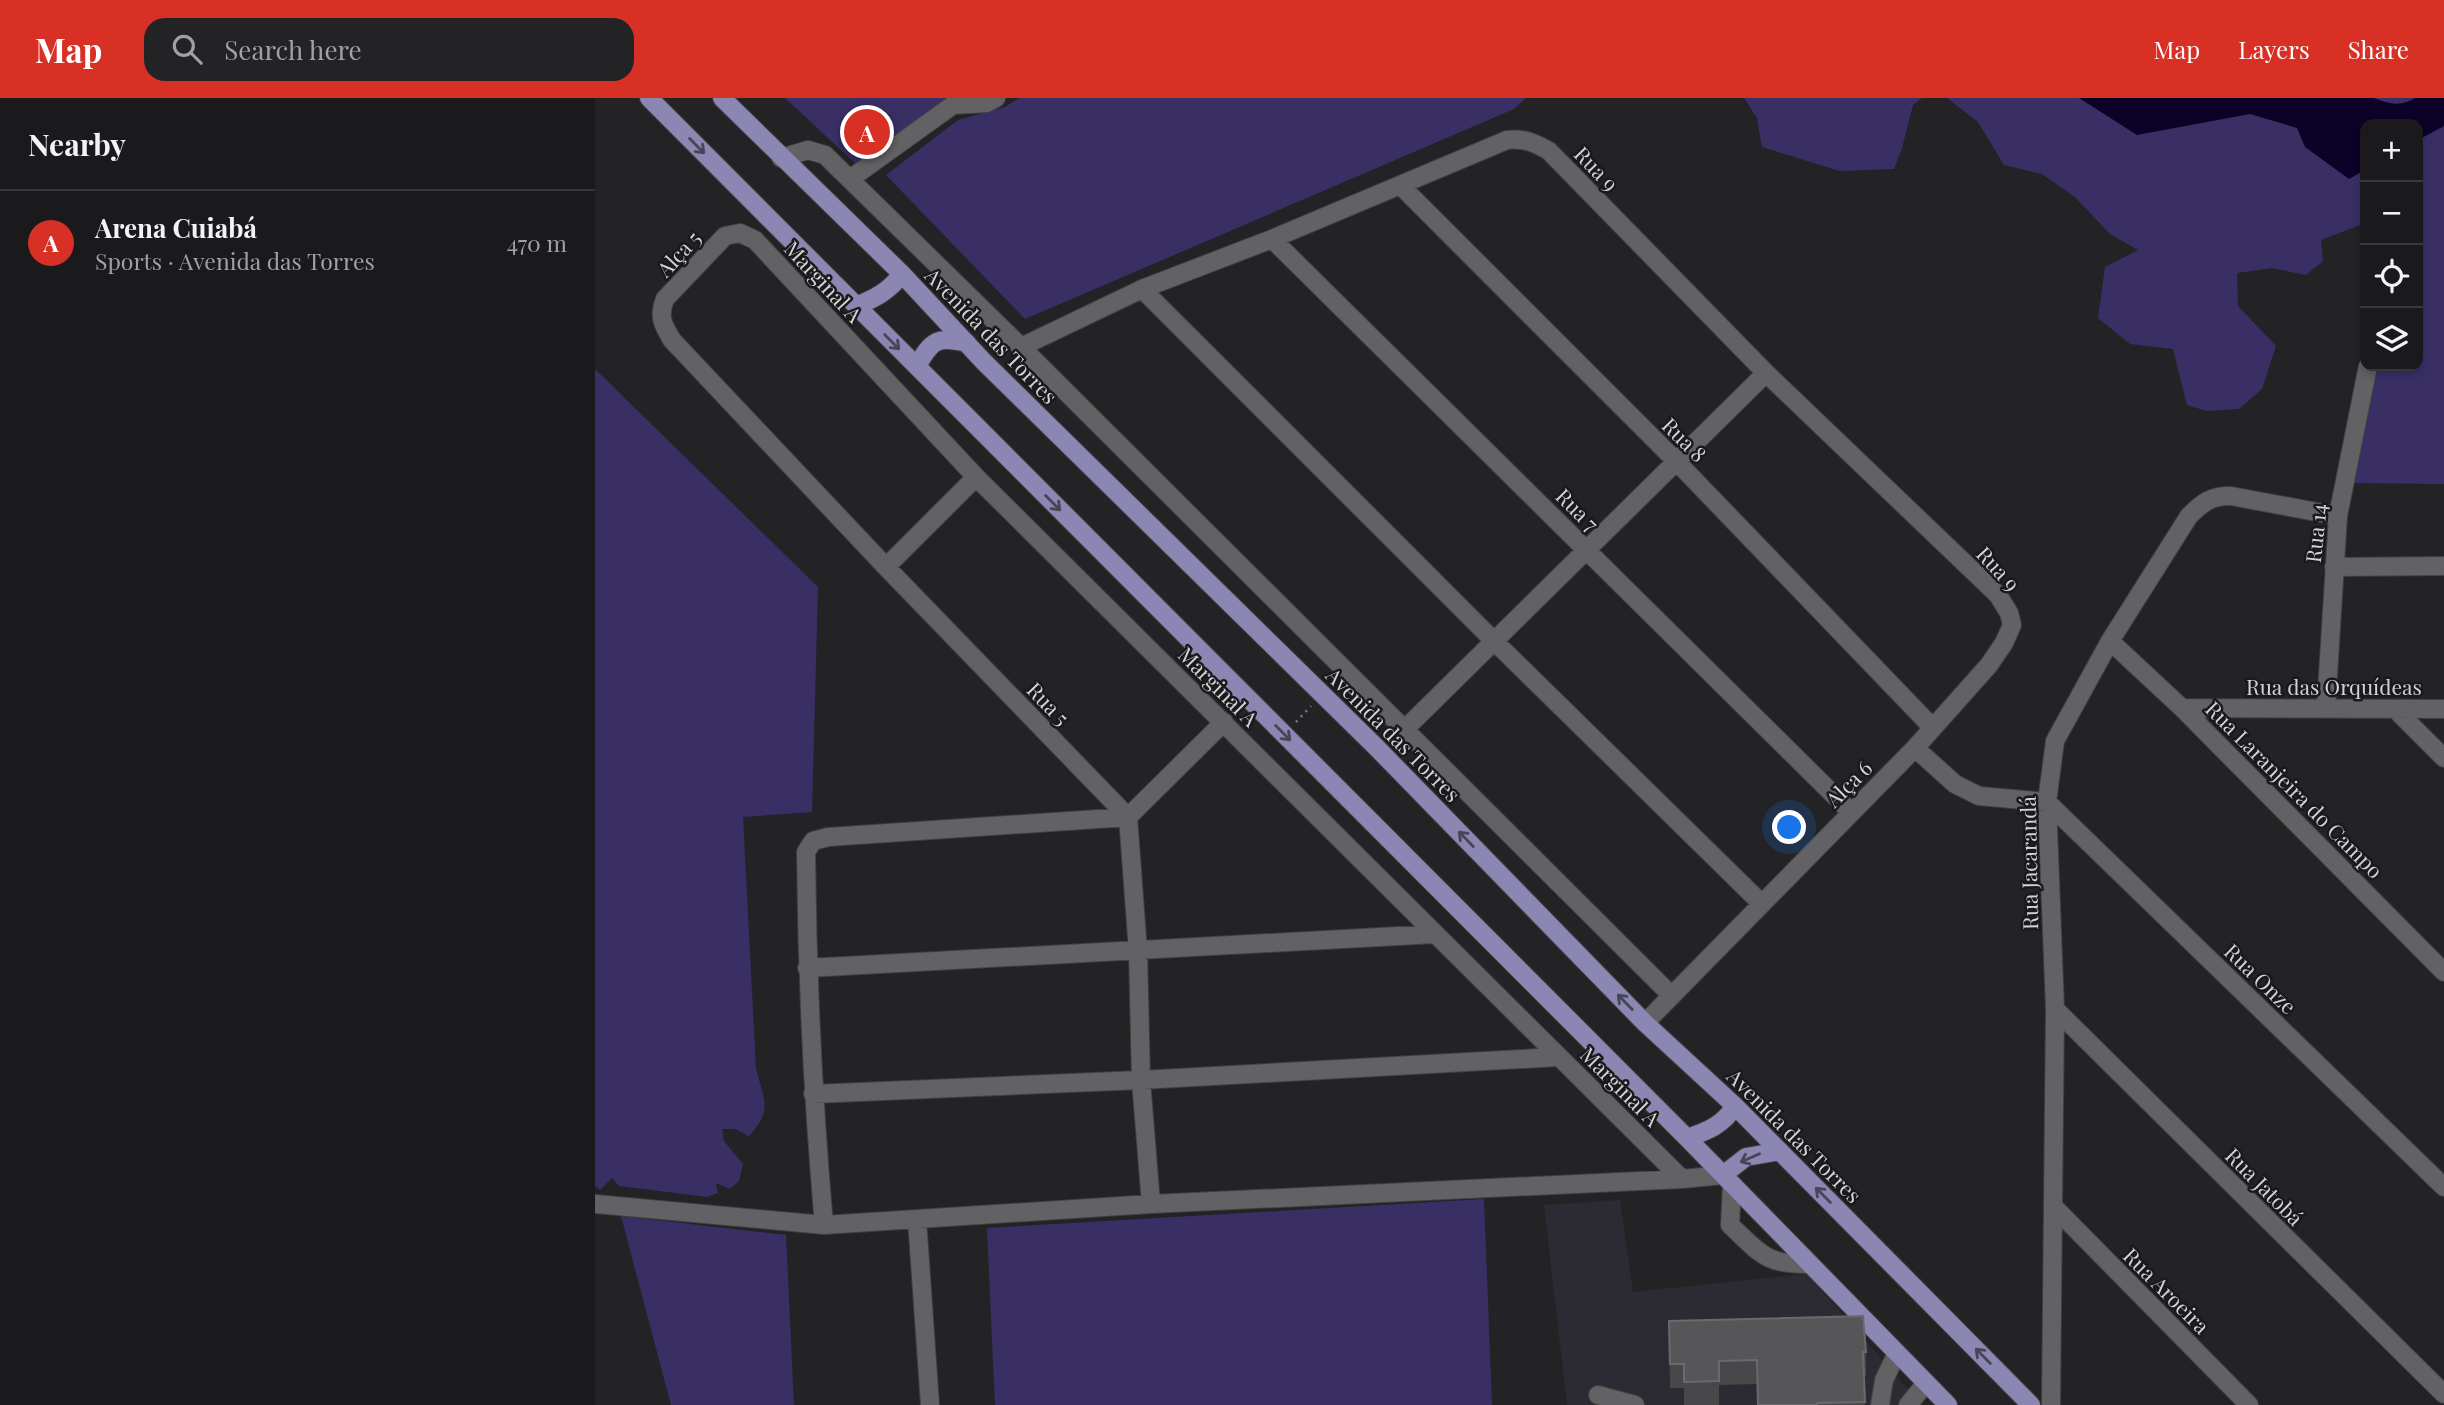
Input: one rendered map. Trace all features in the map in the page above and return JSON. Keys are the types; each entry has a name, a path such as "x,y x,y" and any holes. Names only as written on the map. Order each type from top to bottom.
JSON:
{"main road":[{"path":"649,98 1688,1138 1948,1405"},
{"name":"Avenida das Torres","path":"722,98 902,274 983,362 1323,694 1645,1023 1735,1106 2031,1405"},
{"path":"856,306 890,289 902,274"},
{"path":"917,366 927,348 938,340 951,339 967,343"},
{"path":"1688,1138 1711,1130 1724,1120 1735,1106"},
{"path":"1728,1180 1746,1157 1780,1151"}],"street":[{"path":"850,179 953,105 986,103 996,98"},
{"name":"Rua 9","path":"1021,347 1142,289 1272,239 1507,140 1520,138 1549,151 1766,373 1998,595 2009,613 2011,625"},
{"path":"781,158 808,149 825,155 1672,996"},
{"name":"Rua 8","path":"1401,186 1677,462 1933,728"},
{"name":"Marginal A","path":"725,236 740,233 755,240 976,477 1682,1179"},
{"name":"Alça 5","path":"672,340 661,322 665,299 725,236"},
{"name":"Rua 7","path":"1272,239 1851,812"},
{"path":"1142,289 1494,642 1762,904"},
{"name":"Rua 5","path":"672,340 886,567 1128,817"},
{"name":"Rua 14","path":"2326,708 2338,516 2367,371"},
{"path":"1404,730 1766,373"},
{"path":"886,567 976,477"},
{"name":"Rua Jacarandá","path":"2052,1405 2055,1009 2047,802 2055,741 2111,641 2189,516 2201,504 2217,495 2231,496 2338,516"},
{"path":"2334,567 2444,566"},
{"name":"Alça 6","path":"1645,1023 1915,748 1998,654 2011,625"},
{"name":"Rua Laranjeira do Campo","path":"2111,641 2182,708 2444,972"},
{"name":"Rua das Orquídeas","path":"2182,708 2444,709"},
{"path":"2395,709 2444,758"},
{"path":"824,1225 813,1094 807,968 806,852 813,841 1128,817 1224,722"},
{"path":"1915,748 1955,785 1979,796 2047,802"},
{"name":"Rua Onze","path":"2047,802 2444,1187"},
{"path":"1128,817 1138,951 1141,1080 1151,1204"},
{"path":"807,968 1435,934"},
{"name":"Rua Jatobá","path":"2055,1009 2444,1394"},
{"path":"813,1094 1141,1080 1558,1057"},
{"path":"595,1204 824,1225 1151,1204 1682,1179 1728,1180 1730,1226 1764,1257 1784,1265 1811,1264"},
{"name":"Rua Aroeira","path":"2054,1207 2249,1405"},
{"path":"918,1219 930,1405"},
{"path":"1880,1405 1884,1380 1897,1353"},
{"path":"1908,1405 1926,1383"},
{"path":"1598,1395 1635,1405"}],"path":[{"path":"1284,734 1323,694"}],"shaded area":[{"path":"785,98 949,98 857,165"},
{"path":"1019,98 1526,98 1514,109 1025,319 886,175 958,120 1005,107"},
{"path":"1744,98 1922,98 1913,105 1894,169 1840,171 1762,147 1757,118"},
{"path":"1947,98 2444,98 2444,484 2352,483 2376,371 2423,371 2423,119 2360,119 2360,225 2321,240 2323,261 2306,275 2272,268 2237,273 2238,306 2276,346 2262,389 2239,409 2207,411 2187,405 2173,349 2130,344 2098,318 2105,267 2138,250 2110,234 2075,197 2042,174 2004,165 1978,122"},
{"path":"2079,98 2374,98 2395,104 2415,98 2444,98 2444,126 2423,137 2423,119 2360,119 2360,173 2349,179 2305,147 2297,128 2250,114 2137,135"},
{"path":"595,369 818,587 812,812 743,817 756,1069 764,1097 764,1112 749,1136 735,1129 722,1129 724,1141 743,1164 739,1181 730,1189 716,1183 718,1193 707,1197 619,1186 612,1178 600,1190 595,1185"},
{"path":"1484,1199 1492,1405 995,1405 987,1228"},
{"path":"1620,1200 1633,1292 1807,1274 1922,1405 1567,1405 1544,1205"},
{"path":"621,1216 786,1235 794,1405 671,1405"}],"building":[{"path":"1863,1316 1866,1352 1863,1352 1865,1402 1758,1405 1757,1360 1719,1361 1719,1381 1684,1382 1684,1364 1670,1364 1669,1321"}],"place":[{"name":"Arena Cuiabá","path":"867,132"}]}
